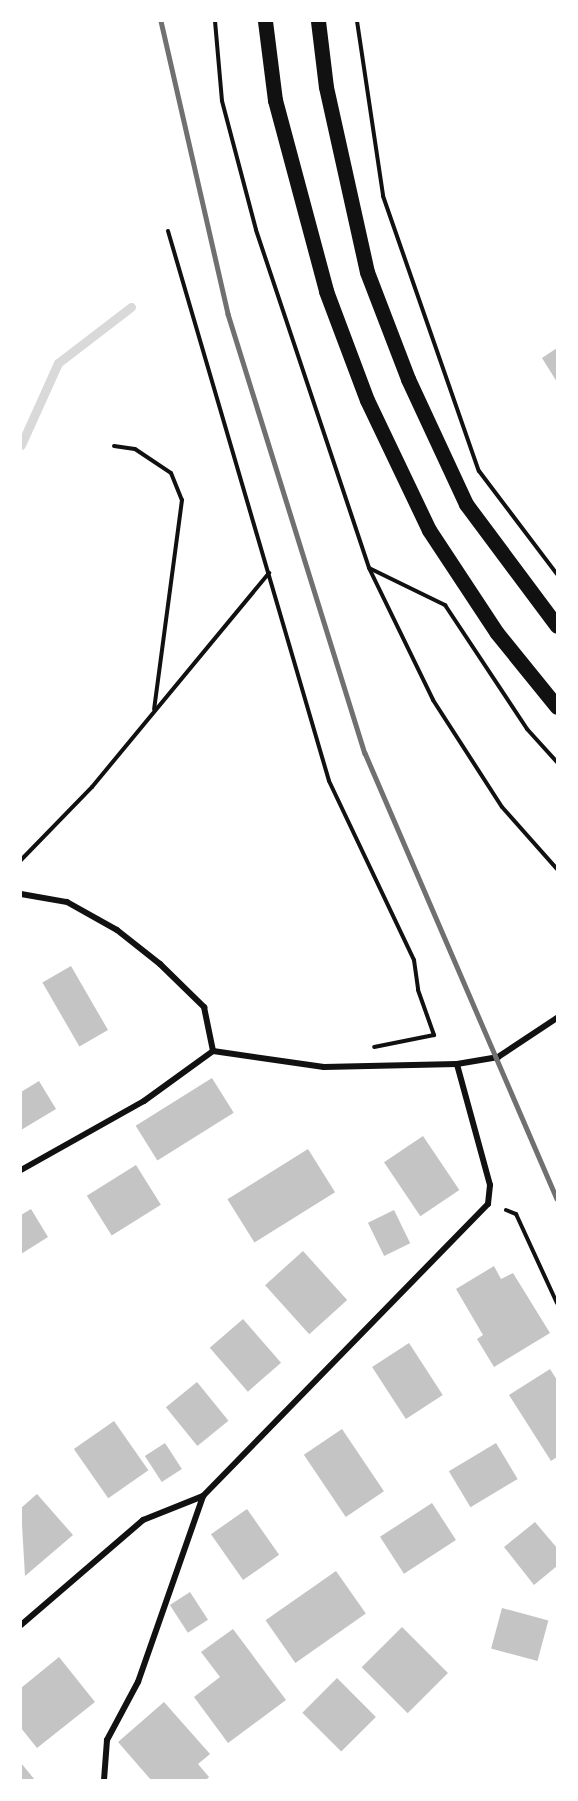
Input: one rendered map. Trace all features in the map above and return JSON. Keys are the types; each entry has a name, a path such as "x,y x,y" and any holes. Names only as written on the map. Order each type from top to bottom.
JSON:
{"main road":[{"path":"265,21 275,100 326,291 367,400 429,530 497,633 557,707"},
{"path":"318,21 326,87 367,272 408,380 466,504 557,626"}],"street":[{"path":"21,894 67,902 117,930 160,964 204,1007 213,1051"},
{"path":"21,1170 144,1101 213,1051 324,1067 457,1064 498,1057 557,1018"},
{"path":"21,1625 143,1520 203,1496 488,1204 490,1185 457,1064"},
{"path":"104,1780 106,1740 138,1682 203,1496"}],"path":[{"path":"215,21 222,101 256,230 369,568 433,700 502,807 557,869"},
{"path":"357,21 383,196 479,471 557,574"},
{"path":"168,231 330,781 414,960 418,990 434,1035 374,1043 376,1066"},
{"path":"114,446 135,449 171,473 182,500 154,710"},
{"path":"369,568 445,605 527,729 557,762"},
{"path":"21,860 92,786 269,573"},
{"path":"488,1204 516,1214 557,1303"}],"building":[{"path":"557,348 557,382 542,358"},
{"path":"71,966 108,1030 79,1047 42,982"},
{"path":"212,1078 234,1113 157,1160 136,1126"},
{"path":"39,1081 56,1109 21,1130 21,1092"},
{"path":"423,1136 459,1190 420,1216 384,1162"},
{"path":"308,1149 335,1192 254,1243 227,1199"},
{"path":"136,1165 161,1205 112,1236 87,1196"},
{"path":"31,1209 48,1237 21,1254 21,1215"},
{"path":"394,1210 410,1243 384,1256 368,1223"},
{"path":"303,1251 347,1300 309,1334 265,1285"},
{"path":"494,1266 501,1279 513,1273 550,1333 494,1367 477,1339 483,1335 456,1289"},
{"path":"243,1319 281,1363 248,1392 210,1348"},
{"path":"409,1343 443,1395 406,1419 372,1367"},
{"path":"550,1369 557,1380 557,1457 551,1461 509,1395"},
{"path":"197,1382 228,1421 197,1446 166,1407"},
{"path":"114,1421 148,1470 108,1498 74,1449"},
{"path":"342,1429 384,1491 346,1517 304,1455"},
{"path":"165,1443 182,1469 162,1482 145,1456"},
{"path":"496,1443 518,1479 470,1507 449,1471"},
{"path":"37,1494 73,1535 25,1576 21,1508"},
{"path":"432,1503 456,1540 404,1574 380,1537"},
{"path":"247,1509 279,1555 243,1580 211,1534"},
{"path":"535,1522 557,1548 557,1566 534,1585 504,1547"},
{"path":"336,1571 366,1614 295,1663 266,1620"},
{"path":"190,1592 208,1620 188,1633 170,1605"},
{"path":"502,1608 548,1620 537,1661 491,1649"},
{"path":"402,1627 448,1673 408,1713 362,1667"},
{"path":"233,1629 286,1700 228,1743 194,1697 220,1677 201,1652"},
{"path":"59,1657 95,1702 37,1748 21,1728 21,1688"},
{"path":"337,1678 376,1717 341,1752 302,1713"},
{"path":"164,1702 210,1754 198,1764 209,1777 206,1780 151,1780 118,1742"},
{"path":"21,1763 35,1780 21,1780"}],"waterway":[{"path":"21,445 58,363 131,307"}],"railway":[{"path":"161,21 228,314 365,753 557,1198"}]}
